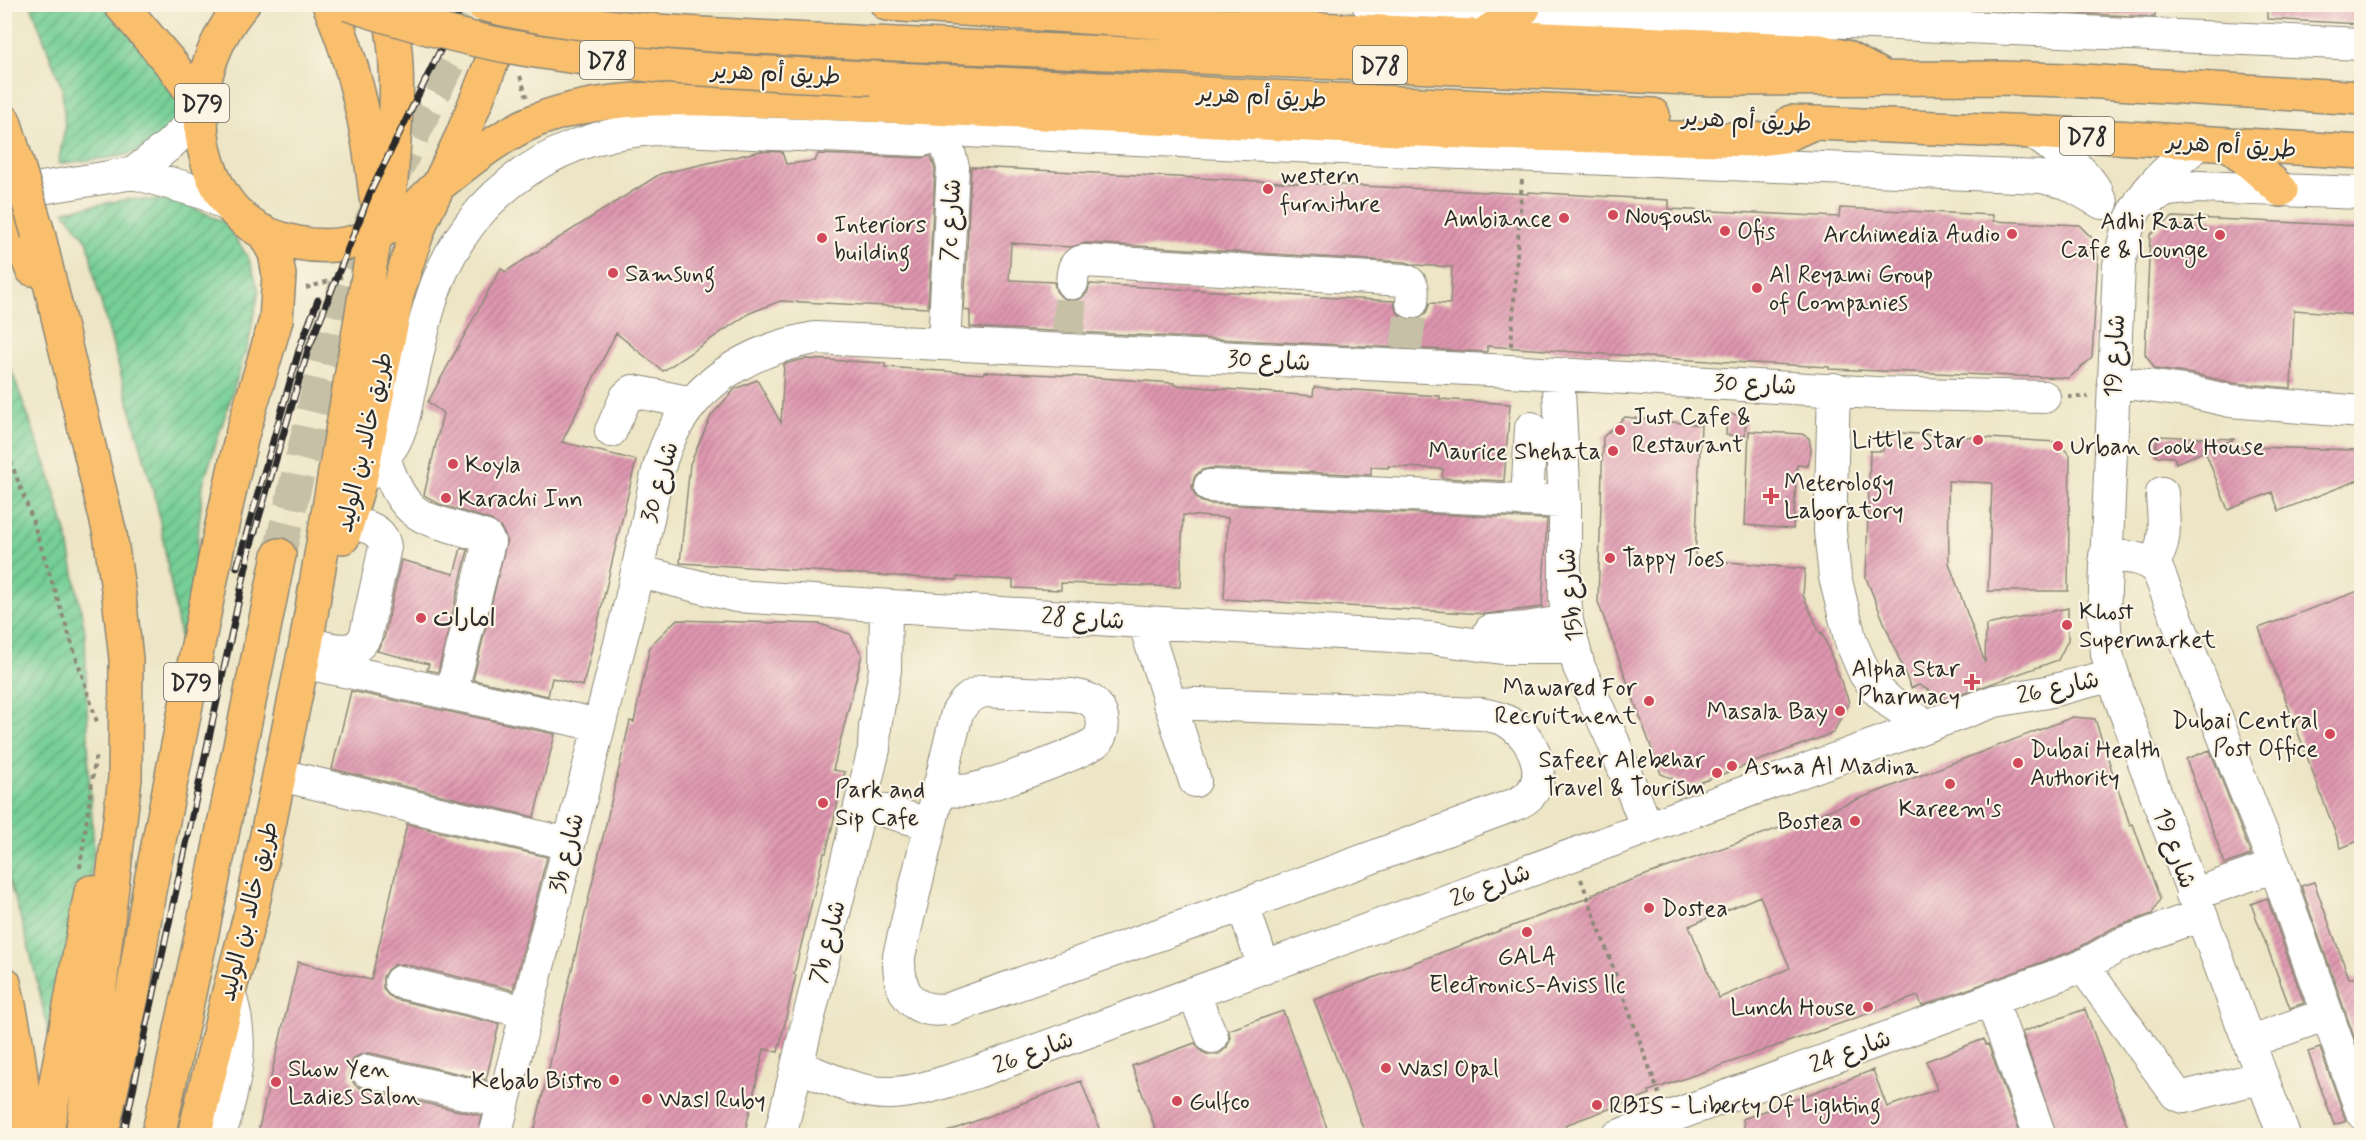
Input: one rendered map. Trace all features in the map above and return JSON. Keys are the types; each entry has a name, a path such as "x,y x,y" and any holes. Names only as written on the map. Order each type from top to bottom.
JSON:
{"main road":[{"path":"120,4 173,66 201,109"},
{"name":"D79","path":"229,206 213,178 206,157 201,109 203,87 210,61 220,37 243,4"},
{"path":"319,577 377,229 373,168 363,114 349,61 329,4"},
{"name":"طريق أم هرير","path":"348,4 392,19 466,38 542,52 679,68 2033,132 2361,152"},
{"path":"377,229 385,213 390,190 396,110 394,52 387,4"},
{"name":"طريق أم هرير","path":"482,4 527,16 602,26 873,43 1712,79 2001,78 2067,80 2361,98"},
{"name":"طريق خالد بن الوليد","path":"194,1136 251,913 319,577 337,551 360,480 397,295 411,250 462,136 515,4"},
{"path":"888,4 1163,23 1820,51 1845,57 1887,80"},
{"path":"1202,4 1242,11 1280,27"},
{"path":"1314,4 1335,29"},
{"path":"1480,37 1524,8"},
{"path":"229,206 249,225 289,242 311,246 354,243 411,211 439,185 497,141 535,121 572,108 611,102 687,99 919,106 1486,133 1753,140 1784,136 1813,123"},
{"path":"8,132 31,240 64,346 110,534 126,659 125,778 82,1136"},
{"path":"2215,144 2281,189"},
{"path":"4,201 31,240"},
{"name":"D79","path":"100,1136 134,992 150,891 219,534 242,435 276,320 279,275 275,253 264,232"},
{"path":"158,1136 279,555"},
{"path":"46,1136 104,811 115,787 125,778"},
{"path":"4,983 13,1022 20,1075 24,1136"}],"street":[{"path":"1368,4 1383,7 1524,8 2361,44"},
{"name":"7c شارع","path":"919,106 941,134 951,156 944,344"},
{"path":"134,173 169,145 201,109"},
{"path":"360,480 384,457 401,428 428,311 445,263 458,241 491,200 539,161 590,139 635,130 922,140 966,130 2041,177 2067,183 2102,203"},
{"name":"شارع 19","path":"2033,132 2084,175 2095,188 2102,203 2119,265"},
{"name":"شارع 19","path":"2215,144 2163,174 2139,202 2131,219 2119,265 2104,614 2110,664 2200,914 2284,1136"},
{"path":"4,194 134,173 204,193 229,206"},
{"path":"2139,202 2168,190 2183,188 2281,189 2361,194"},
{"path":"1072,283 1074,268 1080,262 1085,261 1404,280 1410,282 1413,288 1412,302"},
{"name":"شارع 30","path":"635,582 663,453 692,403 713,382 736,365 761,352 815,338 944,344 1067,341 1405,357 1510,371 1573,375 1875,393 2044,397"},
{"name":"15b شارع","path":"1573,375 1579,419 1574,472 1555,540 1570,634 1637,832"},
{"path":"1834,389 1830,531 1832,554 1851,642 1865,674 1876,689 1890,702 1927,726"},
{"path":"611,431 626,397 633,390 692,403"},
{"path":"2112,396 2191,392 2230,401 2361,412"},
{"path":"1832,443 1859,407 1875,393"},
{"path":"1527,500 1531,428"},
{"path":"384,457 398,493 407,506 419,516 483,535 489,542 451,693"},
{"path":"1210,486 1564,502"},
{"path":"2152,564 2158,557 2163,543 2162,493"},
{"path":"304,653 348,651 359,646 366,634 385,547 384,541 374,530 347,522"},
{"path":"2105,556 2137,557 2152,564 2158,571 2277,873 2361,1113"},
{"name":"شارع 28","path":"635,582 688,582 736,596 1430,638 1527,628 1570,634"},
{"name":"3b شارع","path":"495,1136 635,582"},
{"name":"7b شارع","path":"780,1136 874,749 885,670 900,607"},
{"path":"1144,622 1195,781"},
{"path":"304,653 451,693 599,725"},
{"name":"شارع 26","path":"794,1078 885,1093 909,1090 977,1072 2002,699 2043,678 2110,664"},
{"path":"939,787 949,790 970,790 1075,754 1098,740 1103,729 1102,716 1096,705 1086,698 994,690 972,695 957,713 929,824 899,956 898,978 903,990 922,1008 935,1011 948,1009 1243,905 1526,800 1538,784 1540,774 1538,764 1522,733 1500,717 1482,714 1312,706 1169,703"},
{"path":"280,775 568,844"},
{"path":"861,804 929,824"},
{"name":"شارع 24","path":"1618,1136 1671,1126 1991,999 2083,966 2122,944 2200,914 2277,873"},
{"path":"1243,905 1264,968"},
{"path":"2083,966 2176,1094 2184,1097 2255,1058 2330,1022"},
{"path":"400,981 526,1011"},
{"path":"1201,991 1218,1034"},
{"path":"220,1136 236,1075 239,1043 236,1016 229,992"},
{"path":"1991,999 2040,1136"},
{"path":"368,1071 503,1102"}],"path":[{"path":"1510,371 1523,156"},
{"path":"2044,397 2112,396"},
{"path":"4,444 30,513 100,732"},
{"path":"79,869 98,743"},
{"path":"1573,855 1671,1126"}],"green space":[{"path":"31,5 116,5 187,113 156,147 117,157 58,164 65,128 62,88"},
{"path":"128,199 179,201 226,223 249,259 259,290 249,341 203,484 195,566 182,647 157,505 96,284 88,242 64,211"},
{"path":"4,350 51,479 67,536 85,632 94,852 87,911 52,1054 32,961 5,869"}],"building":[{"path":"2000,4 2156,4 2155,17 2000,10"},
{"path":"2267,4 2361,4 2361,24 2267,19"},
{"path":"761,151 782,152 786,164 815,161 818,154 921,158 931,156 935,169 928,308 780,301 750,313 663,371 616,333 562,442 636,460 583,686 552,678 548,696 473,680 507,539 501,528 491,520 439,504 424,495 443,413 428,402 501,268 505,272 660,174"},
{"path":"971,167 1669,200 1669,209 1839,217 1840,208 1993,215 1993,221 2079,225 2093,239 2098,257 2092,358 2069,378 1829,369 1829,367 1487,346 1487,352 970,327 970,311 964,310","holes":["1011,243 1071,247 1086,243 1405,262 1415,265 1452,267 1450,304 1430,303 1426,313 1420,318 1411,320 1401,316 1395,309 1394,301 1090,284 1087,293 1080,299 1070,301 1061,297 1056,291 1054,282 1009,280"]},
{"path":"2173,217 2361,226 2361,315 2294,310 2291,388 2233,383 2194,374 2155,369 2145,354 2150,235"},
{"path":"805,359 885,363 885,367 984,374 984,372 1057,375 1174,383 1174,385 1313,396 1314,387 1440,396 1440,399 1510,404 1504,481 1442,478 1443,469 1388,466 1388,468 1371,467 1371,475 1211,468 1202,470 1195,476 1192,486 1194,494 1200,501 1209,504 1547,519 1542,607 1486,614 1224,599 1228,518 1183,515 1180,587 1061,583 1061,590 1013,588 1013,580 957,577 957,580 680,563 690,464 711,416 735,389 757,380 781,423 784,364"},
{"path":"1727,414 1746,416 1745,436 1726,435"},
{"path":"1625,417 1701,425 1695,559 1805,569 1803,595 1820,633 1822,632 1849,702 1833,733 1691,786 1661,774 1598,602 1603,437"},
{"name":"Meterology Laboratory","path":"1749,431 1802,434 1809,438 1811,450 1808,466 1797,465 1793,529 1745,525"},
{"path":"1884,432 2057,442 2070,455 2068,591 1988,591 1992,483 1948,481 1949,563 1985,663 1986,625 2068,608 2068,640 2058,660 1937,703 1934,693 1919,685 1911,688 1866,578 1870,451 1883,451"},
{"path":"2157,436 2235,439 2219,446 2357,450 2361,457 2361,479 2279,511 2272,492 2228,510 2205,451 2176,463 2174,457 2156,456"},
{"name":"امارات","path":"461,548 468,550 438,672 427,670 429,664 377,651 384,638 401,560 454,574"},
{"name":"Dubai Central Post Office","path":"2361,590 2361,840 2341,848 2259,628"},
{"path":"676,620 820,624 850,634 862,655 833,770 845,772 794,974 796,975 778,1052 764,1049 744,1136 533,1136 630,721 634,722 650,646"},
{"path":"351,691 555,734 534,817 332,769"},
{"path":"2073,717 2095,719 2130,825 2133,824 2160,899 2152,914 2113,928 2075,950 1922,1006 1918,996 1649,1091 1650,1094 1565,1125 1566,1130 1553,1136 1366,1136 1314,1000 1593,896 1592,894 1822,813","holes":["1760,896 1790,968 1719,998 1689,926"]},
{"path":"2210,750 2251,855 2225,864 2186,759"},
{"path":"407,824 547,857 513,990 404,964 394,965 383,977 383,988 395,999 499,1024 486,1080 370,1053 354,1058 350,1066 350,1077 355,1085 363,1089 482,1116 478,1136 257,1136 298,962 371,980"},
{"path":"2314,882 2349,978 2361,978 2361,1057 2301,886"},
{"path":"2267,898 2304,1003 2290,1008 2251,904"},
{"path":"2085,1009 2131,1136 2057,1136 2022,1032"},
{"path":"1283,1011 1330,1136 1158,1136 1132,1066 1195,1043 1202,1052 1209,1055 1219,1054 1227,1047 1230,1040 1229,1030"},
{"path":"1984,1039 1986,1045 1988,1044 2021,1136 1745,1136 1743,1119 1873,1070 1887,1107 1937,1089 1926,1061"},
{"path":"2320,1048 2346,1121 2334,1125 2308,1052"},
{"path":"1081,1081 1102,1136 944,1136 944,1133"}],"tunnel":[{"path":"279,555 331,334 348,276 371,221 481,4"},
{"path":"1068,332 1072,283"},
{"path":"1406,349 1412,302"}],"railway":[{"path":"123,1136 250,548 308,350 370,193 463,4"},
{"path":"237,567 300,347 318,300"}],"place":[{"name":"western furniture","path":"1268,189"},
{"name":"Nouqoush","path":"1613,215"},
{"name":"Ambiance","path":"1564,218"},
{"name":"Ofis","path":"1725,231"},
{"name":"Archimedia Audio","path":"2012,234"},
{"name":"Adhi Raat Cafe & Lounge","path":"2220,235"},
{"name":"Interiors building","path":"822,238"},
{"name":"Samsung","path":"613,273"},
{"name":"Al Reyami Group of Companies","path":"1757,288"},
{"name":"Just Cafe & Restaurant","path":"1620,430"},
{"name":"Little Star","path":"1978,440"},
{"name":"Urban Cook House","path":"2058,446"},
{"name":"Maurice Shehata","path":"1613,451"},
{"name":"Koyla","path":"453,464"},
{"name":"Meterology Laboratory","path":"1771,496"},
{"name":"Karachi Inn","path":"446,498"},
{"name":"Tappy Toes","path":"1610,558"},
{"name":"امارات","path":"421,618"},
{"name":"Khost Supermarket","path":"2067,625"},
{"name":"Alpha Star Pharmacy","path":"1972,682"},
{"name":"Mawared For Recruitment","path":"1649,701"},
{"name":"Masala Bay","path":"1840,711"},
{"name":"Dubai Central Post Office","path":"2330,734"},
{"name":"Dubai Health Authority","path":"2018,763"},
{"name":"Asma Al Madina","path":"1732,766"},
{"name":"Safeer Alebehar Travel & Tourism","path":"1717,773"},
{"name":"Kareem's","path":"1950,784"},
{"name":"Park and Sip Cafe","path":"823,803"},
{"name":"Bostea","path":"1855,821"},
{"name":"Dostea","path":"1649,908"},
{"name":"GALA Electronics-Aviss llc","path":"1527,932"},
{"name":"Lunch House","path":"1868,1007"},
{"name":"Wasl Opal","path":"1386,1068"},
{"name":"Kebab Bistro","path":"614,1080"},
{"name":"Show Yen Ladies Salon","path":"276,1082"},
{"name":"Wasl Ruby","path":"647,1099"},
{"name":"Gulfco","path":"1177,1101"},
{"name":"RBIS - Liberty Of Lighting","path":"1597,1105"}]}
